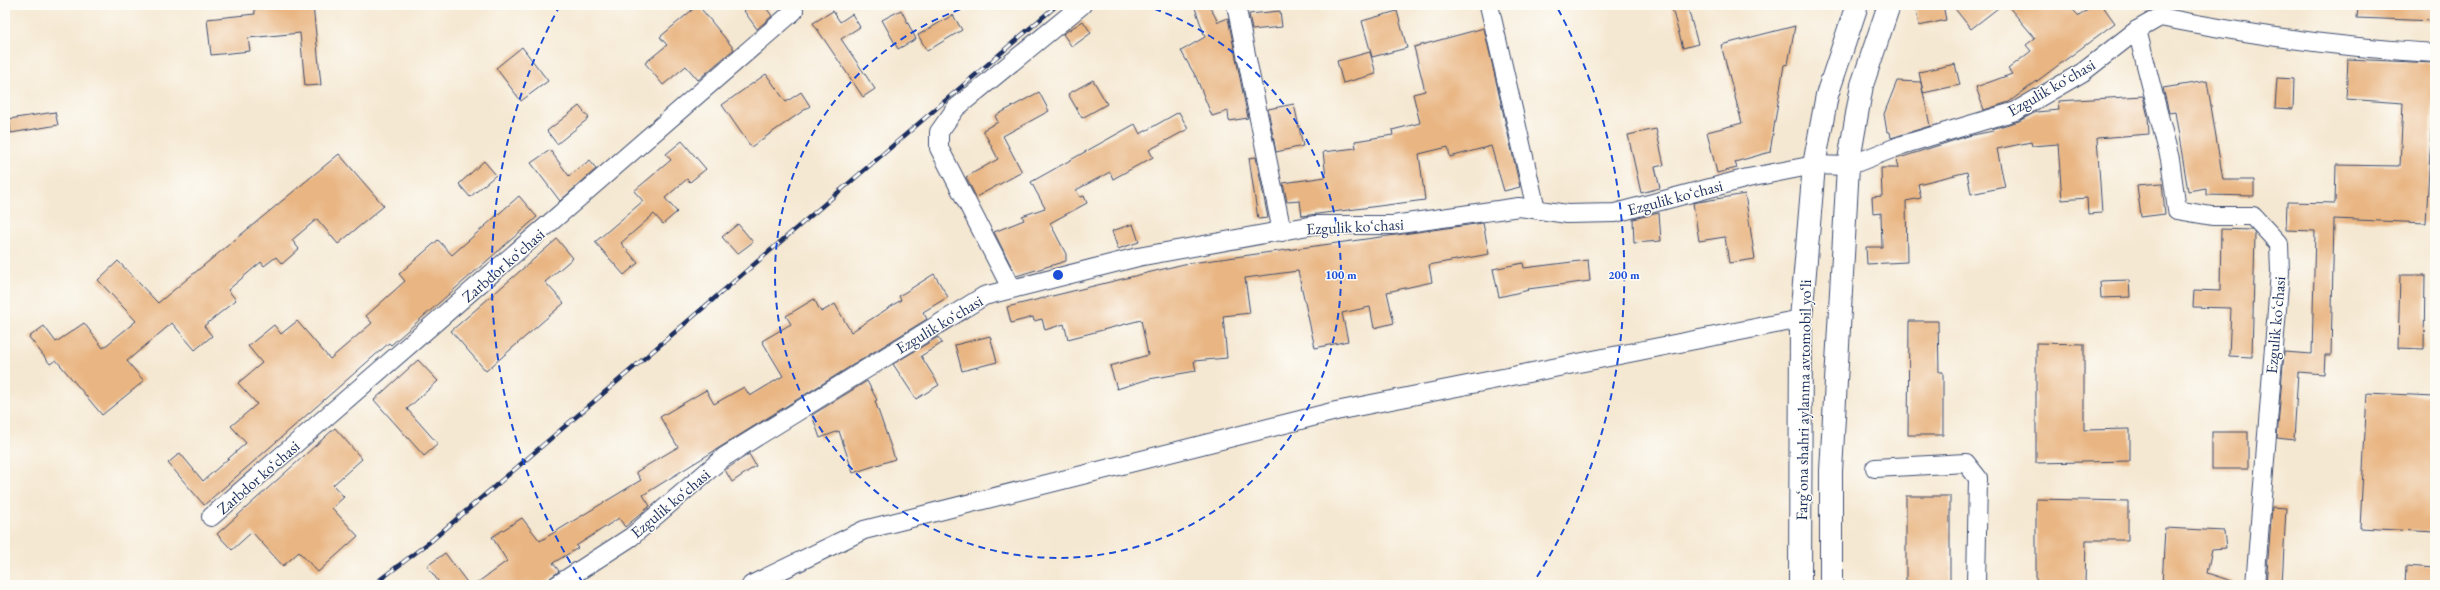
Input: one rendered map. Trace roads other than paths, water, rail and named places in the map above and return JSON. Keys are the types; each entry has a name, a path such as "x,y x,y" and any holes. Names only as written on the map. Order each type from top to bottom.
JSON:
{"highway":[{"name":"Fargʻona shahri aylanma avtomobil yoʻli","path":"1800,585 1801,319 1814,166 1827,95 1857,5"},
{"name":"Fargʻona shahri aylanma avtomobil yoʻli","path":"1832,585 1831,471 1848,166 1862,85 1889,5"}],"street":[{"path":"1011,288 939,148 939,132 956,108 1082,5"},
{"path":"1236,5 1282,232"},
{"path":"1489,5 1536,209"},
{"name":"Zarbdor koʻchasi","path":"211,517 794,11"},
{"name":"Ezgulik koʻchasi","path":"557,585 631,537 724,457 984,296 1011,288 1138,258 1314,225 1392,225 1519,207 1568,214 1615,213 1748,178 1814,166 1848,166 1902,145 2016,111 2084,72 2137,30 2160,17 2210,27 2366,49 2435,53"},
{"name":"Ezgulik koʻchasi","path":"2137,30 2170,159 2177,210 2212,216 2253,216 2279,244 2280,272 2255,585"},
{"path":"751,585 864,530 879,526 1336,411 1801,319"},
{"path":"1875,468 1966,464 1978,478 1976,585"}],"railway":[{"path":"373,585 431,541 1057,5"}]}
